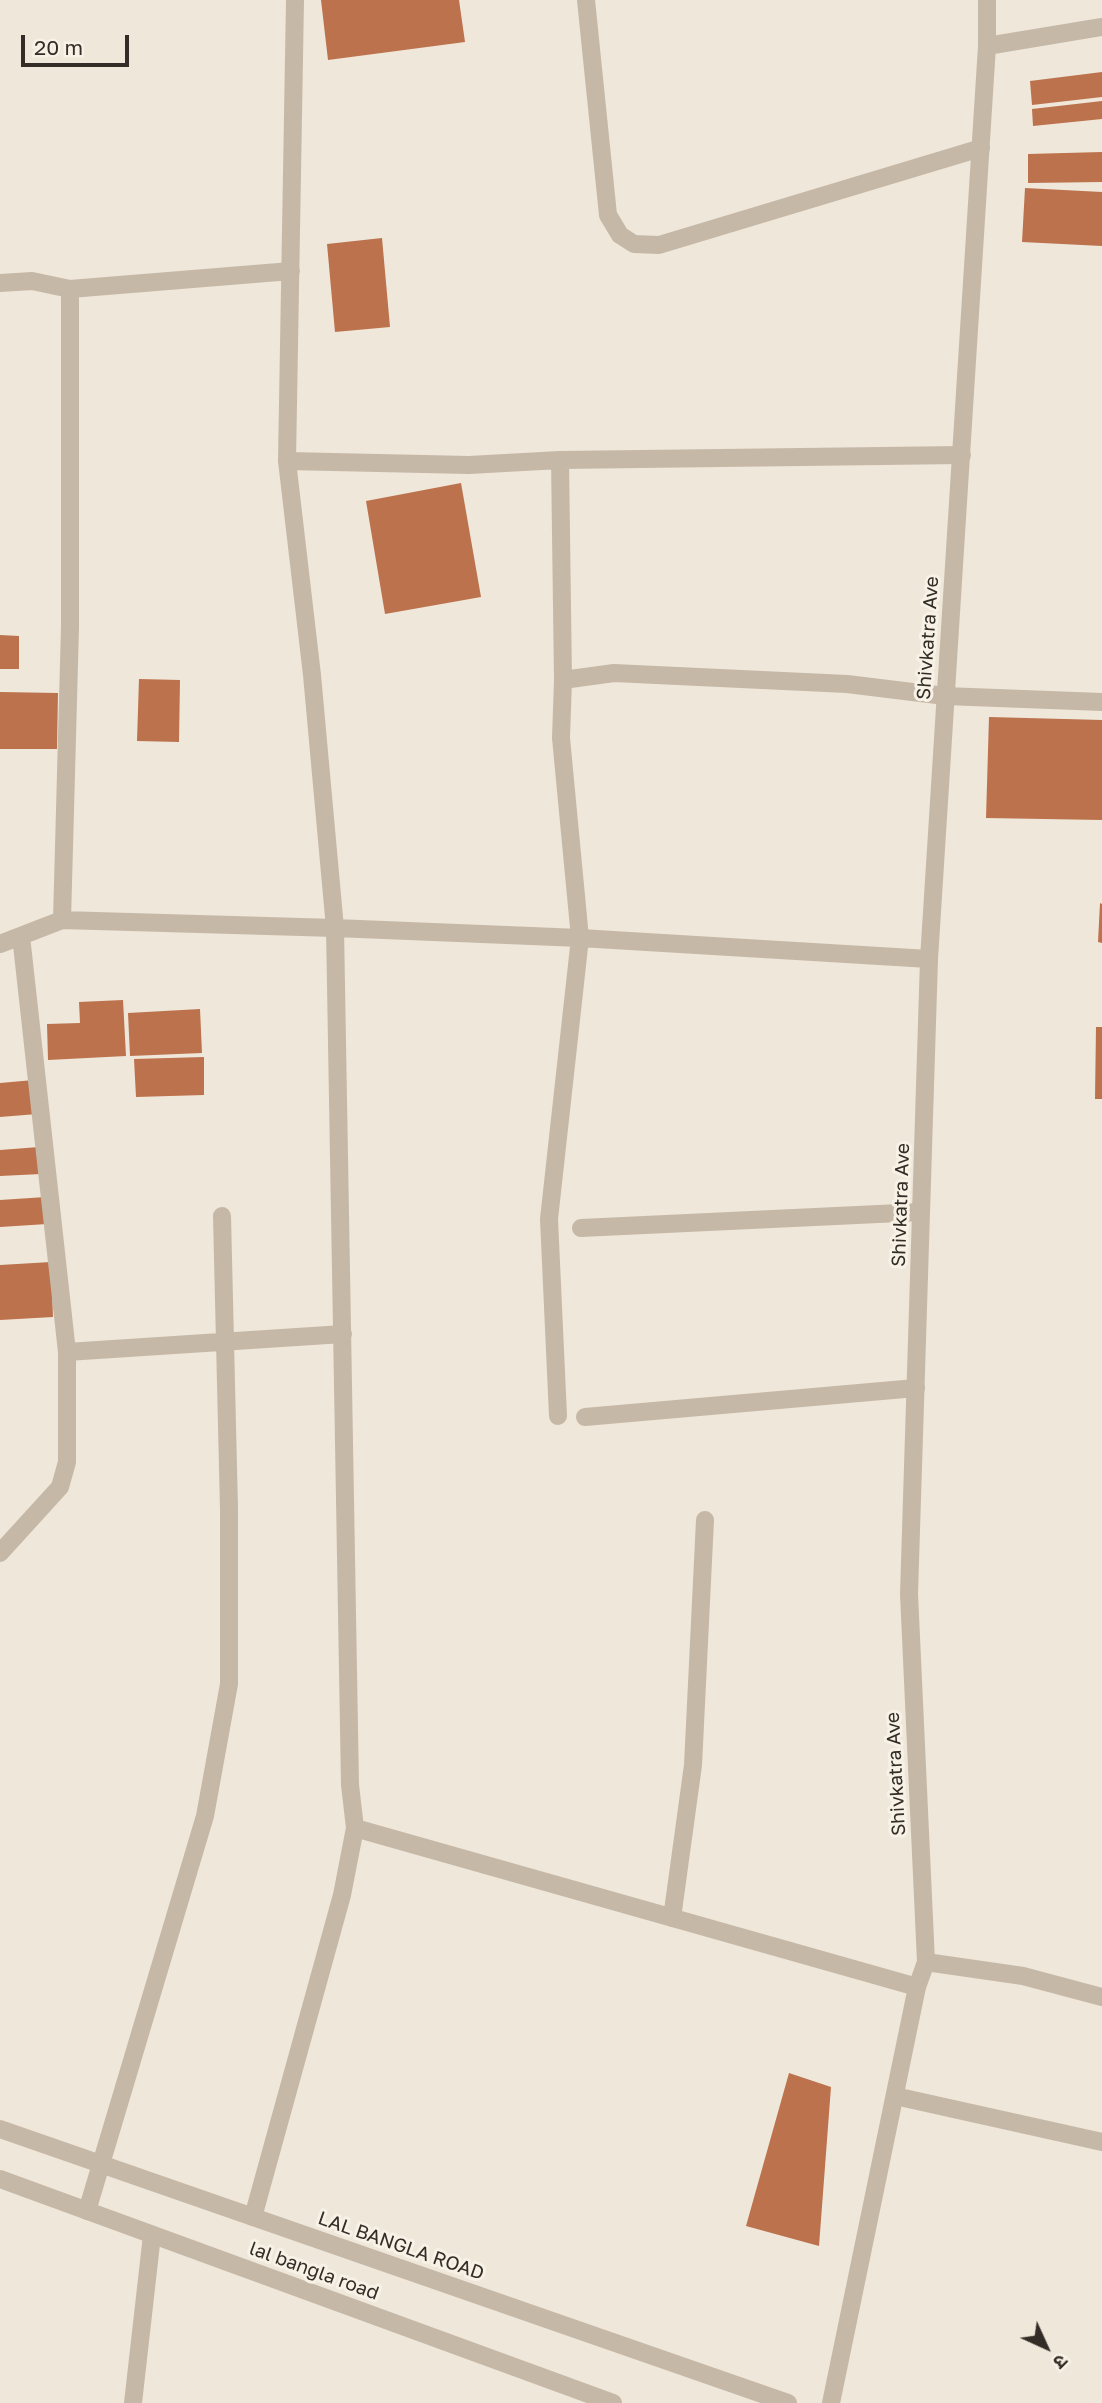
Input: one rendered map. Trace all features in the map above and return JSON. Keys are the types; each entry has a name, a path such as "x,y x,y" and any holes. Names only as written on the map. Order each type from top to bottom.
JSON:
{"street":[{"path":"253,2217 342,1895 355,1828 350,1785 335,928 312,675 287,461 295,0"},
{"path":"586,0 608,215 620,235 634,244 659,245 981,148"},
{"name":"Shivkatra Ave","path":"831,2403 917,1987 926,1962 909,1594 929,959 981,148 987,0"},
{"path":"987,46 1102,27"},
{"path":"0,283 32,281 70,289 291,271"},
{"path":"62,920 70,626 70,289"},
{"path":"287,461 469,465 561,460 961,455"},
{"path":"558,1416 549,1219 580,939 561,738 561,460"},
{"path":"563,680 614,674 641,675 847,684 945,696 1102,702"},
{"path":"0,944 62,920 580,939 929,959"},
{"path":"0,1553 60,1487 68,1462 67,1352 21,936"},
{"path":"581,1228 922,1212"},
{"path":"87,2211 205,1816 229,1684 222,1216"},
{"path":"67,1352 343,1334"},
{"path":"585,1417 916,1388"},
{"path":"672,1918 692,1765 705,1520"},
{"path":"355,1828 917,1987"},
{"path":"926,1962 1023,1976 1102,1997"},
{"path":"895,2096 1102,2142"},
{"name":"LAL BANGLA ROAD","path":"0,2129 788,2403"},
{"name":"lal bangla road","path":"0,2179 613,2403"},
{"path":"133,2403 152,2235"}],"building":[{"path":"321,0 459,0 465,42 328,60"},
{"path":"1102,72 1102,97 1032,105 1030,81"},
{"path":"1102,101 1102,119 1033,126 1032,109"},
{"path":"1102,152 1102,182 1028,183 1028,154"},
{"path":"1025,188 1102,192 1102,246 1022,242"},
{"path":"382,238 390,327 335,332 327,244"},
{"path":"461,483 481,597 385,614 366,501"},
{"path":"0,635 19,636 19,669 0,669"},
{"path":"139,679 180,680 179,742 137,741"},
{"path":"0,692 58,693 57,749 0,749"},
{"path":"989,717 1102,720 1102,820 986,818"},
{"path":"1100,903 1102,904 1102,943 1098,942"},
{"path":"123,1000 126,1056 48,1060 47,1024 80,1023 79,1002"},
{"path":"200,1009 202,1053 130,1056 128,1013"},
{"path":"1096,1027 1102,1027 1102,1099 1095,1099"},
{"path":"204,1057 204,1095 136,1097 134,1059"},
{"path":"34,1080 37,1114 0,1117 0,1083"},
{"path":"39,1147 41,1174 0,1176 0,1150"},
{"path":"46,1197 47,1224 0,1227 0,1200"},
{"path":"51,1262 53,1317 0,1320 0,1265"},
{"path":"789,2073 831,2087 819,2246 746,2226"}]}
